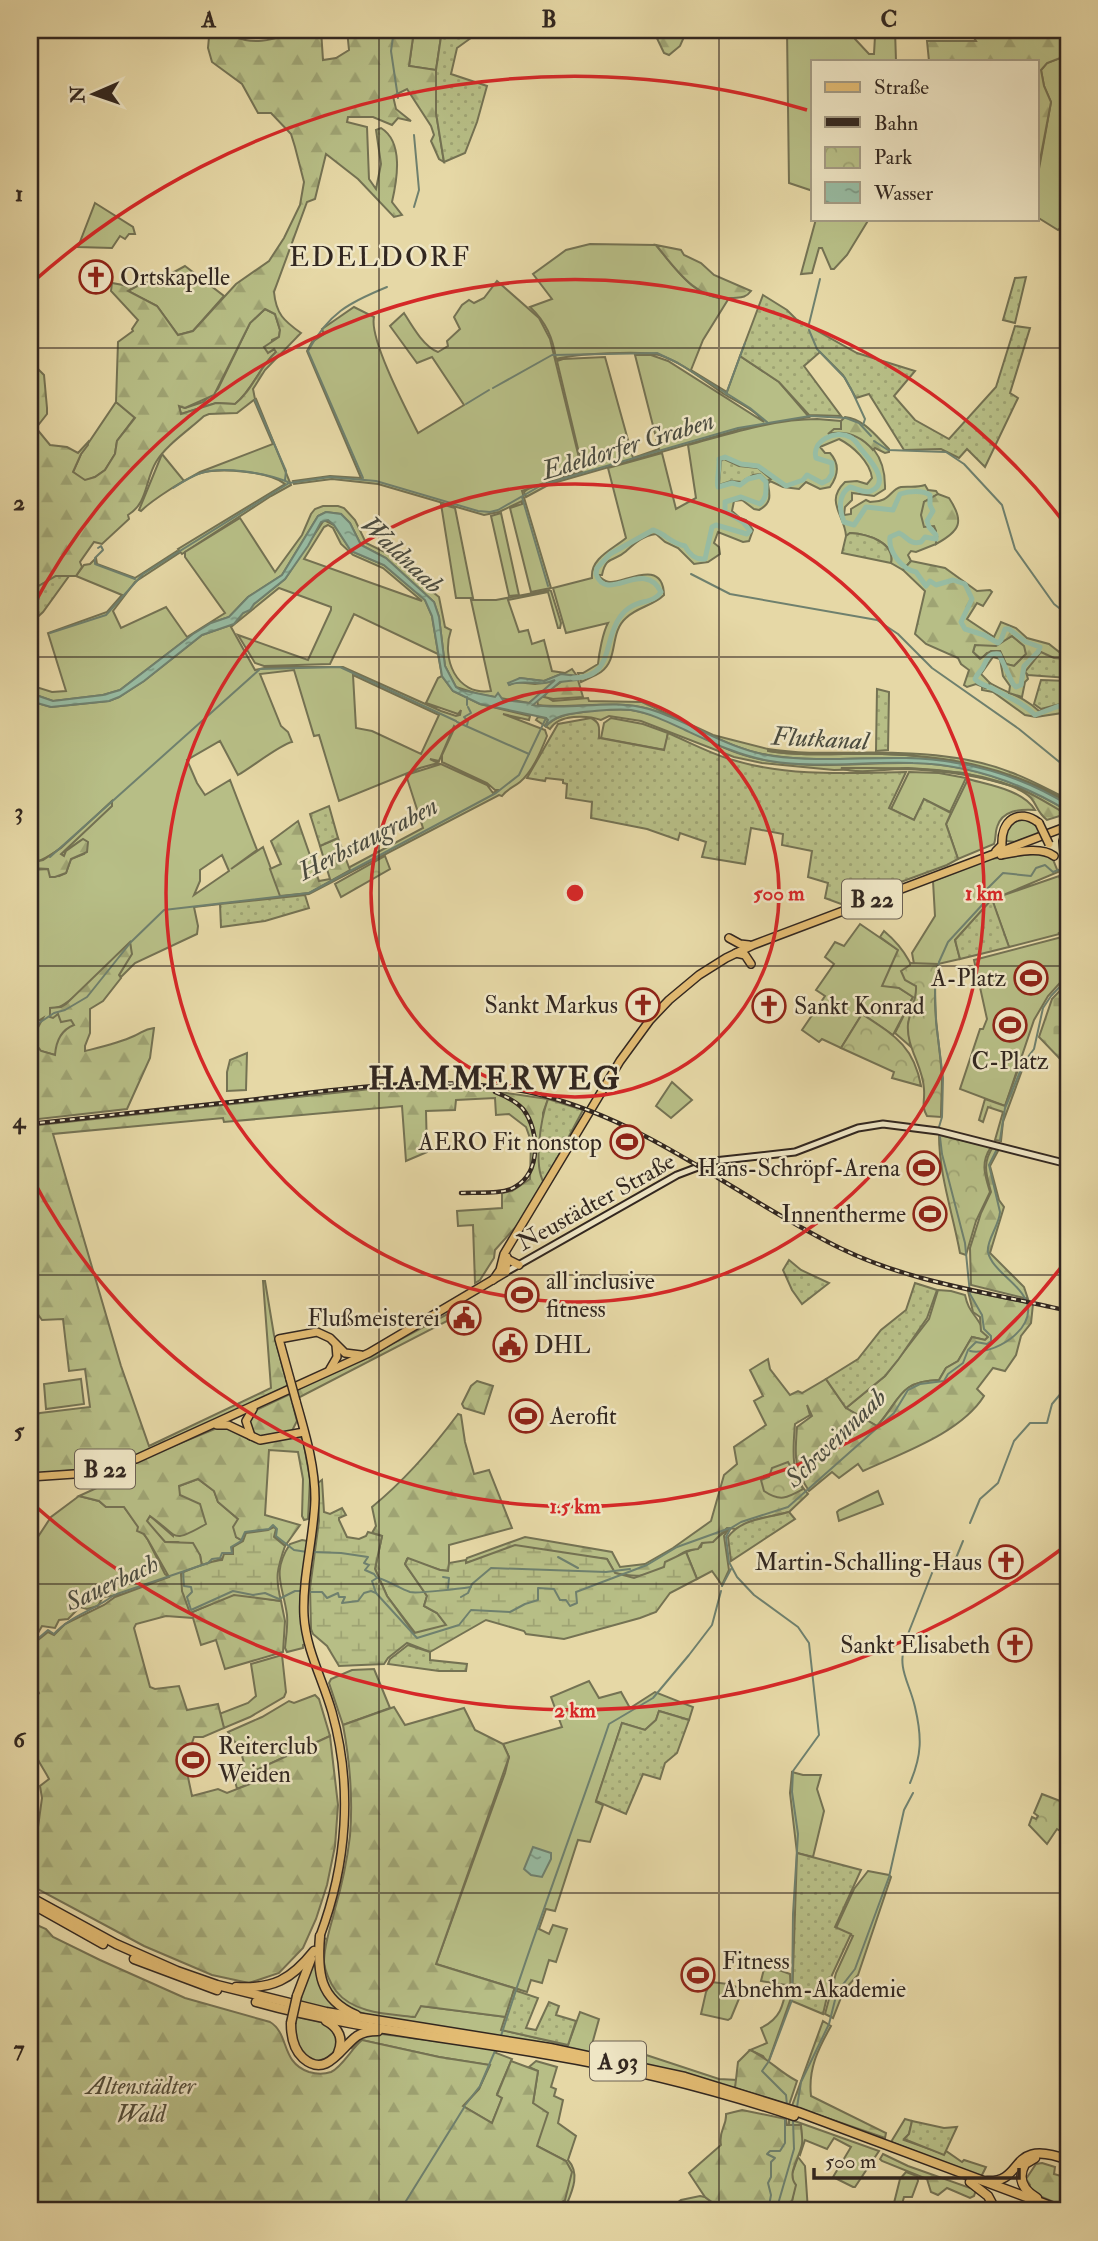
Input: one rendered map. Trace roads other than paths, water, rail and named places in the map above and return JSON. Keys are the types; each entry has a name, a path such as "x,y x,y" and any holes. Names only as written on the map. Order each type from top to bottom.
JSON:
{"highway":[{"name":"A 93","path":"30,1897 116,1944 217,1985 289,2005 372,2021 551,2048 685,2077 797,2114 972,2181"},
{"name":"A 93","path":"30,1903 87,1936 170,1974 231,1995 317,2017 618,2067 778,2108"},
{"path":"320,1936 297,1996 291,2022 294,2044 304,2059 319,2064 336,2057 353,2039 365,2032 401,2031"},
{"path":"320,1936 318,1963 326,1991 345,2009 372,2021"},
{"path":"217,1985 253,1988 272,1985 292,1975 314,1951"},
{"path":"317,2017 334,2025 339,2032 341,2043 336,2057"},
{"path":"990,2188 1026,2156 1036,2152 1050,2153 1068,2162"},
{"path":"1054,2210 1026,2190 1021,2180 1023,2169 1030,2160 1040,2157 1068,2162"},
{"path":"972,2181 1054,2210"},
{"path":"972,2181 990,2188"},
{"path":"990,2188 996,2211"},
{"path":"1009,2211 1022,2207 1054,2210"}],"main road":[{"path":"986,856 1000,848 1002,831 1010,820 1018,816 1031,818 1039,823 1067,886"},
{"path":"1064,876 1064,834 1068,826"},
{"name":"B 22","path":"494,1280 508,1249 637,1036 669,1000 699,975 754,945 1068,826"},
{"path":"1002,831 1008,844 1024,843"},
{"name":"B 22","path":"986,856 1037,851 1054,856"},
{"path":"729,938 740,944 754,945 749,952 751,964 745,955 730,956 732,950 729,938"},
{"name":"Neustädter Straße","path":"506,1272 677,1175 703,1164 727,1158 795,1152 858,1128 883,1124 938,1131 1068,1164"},
{"name":"B 22","path":"30,1477 70,1475 112,1468 212,1426 369,1353 506,1272 508,1249"},
{"path":"507,1259 519,1265"},
{"path":"320,1936 342,1855 345,1788 337,1730 312,1656 304,1613 314,1486 304,1432 279,1339 317,1332 330,1338 341,1351 350,1355 369,1353"},
{"path":"283,1355 284,1346 290,1337"},
{"path":"327,1373 336,1362 336,1344"},
{"path":"251,1436 246,1421 254,1407"},
{"path":"294,1434 300,1417"},
{"path":"212,1426 228,1425 264,1440 304,1432"},
{"path":"316,1667 329,1674"}],"water":[{"path":"326,512 341,514 350,523 361,545 386,558 434,602 439,617 445,666 456,687 461,690 495,697 498,693 503,700 529,703 555,680 543,683 508,683 520,678 544,681 561,674 577,676 578,680 560,682 533,705 635,706 665,715 741,748 773,756 823,759 906,758 970,765 1011,777 1050,794 1068,805 1068,811 1013,784 954,767 913,763 824,765 770,761 737,752 659,718 631,710 567,714 545,727 548,720 546,718 480,704 453,691 442,676 432,616 425,600 384,565 351,551 328,520 321,522 285,579 243,613 234,624 202,635 144,681 119,697 109,701 51,707 30,701 30,693 53,701 103,695 120,690 193,634 211,623 229,617 248,597 282,575 318,516"},
{"path":"533,1847 551,1853 551,1859 542,1877 531,1875 524,1869"}],"waterway":[{"path":"394,30 391,51 398,98"},
{"path":"414,135 419,190 414,207"},
{"path":"809,324 820,279"},
{"path":"363,478 308,351 332,318 350,304 387,287"},
{"path":"809,330 817,349 845,378 865,419 863,425"},
{"path":"726,394 745,343"},
{"name":"Edeldorfer Graben","path":"493,388 552,355 657,353 750,408 767,422"},
{"name":"Edeldorfer Graben","path":"466,404 489,390"},
{"path":"255,400 286,471 285,480"},
{"name":"Edeldorfer Graben","path":"50,633 106,615 143,574 289,483 330,477 376,481 478,511 490,512 540,486 738,428 810,416 846,418 859,423 871,436"},
{"name":"Waldnaab","path":"573,678 596,672 606,656 620,617 631,607 653,599 661,592 654,582 645,579 608,585 601,582 596,574 597,568 610,554 653,530 685,546 696,557 705,559 712,527 716,525 747,534 750,531 743,522 725,511 725,502 741,497 760,504 766,494 766,482 760,476 748,479 740,485 732,483 718,487 719,459 725,457 741,464 758,466 786,486 803,480 807,475 822,483 832,474 832,463 816,458 817,446 826,438 844,435 855,441 879,476 877,487 871,491 850,487 846,490 841,503 844,522 854,525 866,507 893,510 900,494 916,491 930,495 933,511 927,521 936,539 925,537 917,543 899,533 890,537 891,548 897,559 916,572 926,586 930,581 936,585 953,580 965,584 972,599 961,622 965,629 998,643 1005,629 1009,629 1026,642 1040,647 1024,666 1021,685 1016,687 1013,684 999,654 989,656 975,679 1021,704 1035,715 1059,706 1068,706"},
{"name":"Edeldorfer Graben","path":"874,441 888,450 946,452 964,464 1002,505 1015,549 1054,604 1068,615"},
{"path":"173,488 198,474 219,470 255,473 288,482"},
{"path":"522,497 548,586"},
{"path":"98,548 101,546 103,550 95,558 95,564 135,579"},
{"path":"691,574 730,594 877,620 898,634 932,668 1019,729 1068,769"},
{"path":"50,857 260,669 340,667 456,721"},
{"path":"467,697 467,705"},
{"path":"467,725 468,721 464,717 471,713 468,707"},
{"name":"Herbstaugraben","path":"30,1029 54,1013 87,997 131,942 164,910 309,893 496,793 519,775 546,718"},
{"path":"457,722 529,754"},
{"name":"Schweinnaab","path":"939,1127 942,1117 943,1078 935,988 939,962 948,942 983,904 985,891 1003,873 1031,876 1036,868 1045,865 1053,872 1061,869"},
{"path":"1000,1140 1005,1108 1024,1062 1034,1049 1043,1008 1068,978"},
{"name":"Schweinnaab","path":"787,2105 786,2095 762,2071 769,2061 792,2000 793,1914 798,1834 792,1792 793,1771 819,1735 809,1643 798,1627 754,1595 737,1577 729,1562 726,1537 731,1528 741,1522 788,1507 894,1413 908,1390 920,1384 944,1381 948,1374 963,1363 968,1350 976,1342 987,1344 991,1341 991,1336 984,1329 982,1315 970,1294 965,1243 940,1137"},
{"path":"970,1351 989,1349 1010,1339 1025,1323 1028,1313 1024,1296 995,1265 988,1252 1000,1212 989,1165 997,1149"},
{"path":"970,1523 980,1499 998,1483 1014,1441 1030,1423 1047,1423 1052,1404 1068,1385"},
{"name":"Sauerbach","path":"30,1631 34,1642 48,1630 54,1634 67,1622 114,1595 208,1563 212,1559 220,1558 222,1553 232,1553 231,1547 241,1541 245,1532 269,1529 273,1525 277,1529 276,1536 294,1550 307,1552"},
{"name":"Sauerbach","path":"313,1552 368,1557 364,1563 369,1565 365,1570 377,1578 372,1581 376,1593 417,1638 459,1625 471,1610 510,1612 538,1600 538,1588 554,1589 560,1600 566,1600 570,1606 577,1603 576,1592 647,1565 677,1547 730,1528"},
{"path":"954,1563 963,1541"},
{"name":"Sauerbach","path":"558,1557 578,1568"},
{"path":"908,1634 934,1568 946,1565"},
{"name":"Sauerbach","path":"461,1597 491,1568 606,1572 630,1569"},
{"path":"722,1586 731,1569"},
{"name":"Sauerbach","path":"183,1572 184,1586 191,1587 192,1592 187,1597 191,1610 233,1591 253,1595 265,1593 279,1599 301,1591"},
{"name":"Sauerbach","path":"443,1577 449,1578 448,1588"},
{"path":"378,1578 410,1592 471,1587"},
{"path":"501,2036 609,1724 653,1698 712,1625 721,1591"},
{"name":"Sauerbach","path":"311,1592 322,1592 327,1598 338,1593 339,1597 345,1597 342,1603 358,1601 364,1593 376,1593"},
{"path":"905,1642 903,1668 915,1707 920,1737 919,1755 910,1783"},
{"path":"797,2107 801,2082 829,2024 837,1992 855,1969 889,1877 904,1810 913,1793"},
{"path":"466,2104 480,2086 495,2051"},
{"path":"406,2201 465,2106"},
{"name":"Schweinnaab","path":"768,2211 771,2195 768,2183 771,2177 771,2162 775,2158 767,2154 770,2151 780,2151 785,2143 785,2117"},
{"path":"776,2211 794,2149 793,2120"},
{"path":"400,2211 403,2205"}],"railway":[{"path":"30,1124 400,1084 471,1084 506,1088 541,1095 621,1124 659,1143 804,1229 869,1261 924,1279 1068,1311"},
{"path":"461,1193 510,1190 530,1172 535,1139 529,1118 517,1104 495,1092"}],"place":[{"name":"Ortskapelle","path":"96,277"},
{"name":"A-Platz","path":"1031,978"},
{"name":"Sankt Markus","path":"643,1005"},
{"name":"Sankt Konrad","path":"769,1006"},
{"name":"C-Platz","path":"1010,1025"},
{"name":"AERO Fit nonstop","path":"627,1142"},
{"name":"Hans-Schröpf-Arena","path":"924,1168"},
{"name":"Innentherme","path":"930,1214"},
{"name":"all inclusive fitness","path":"522,1295"},
{"name":"Flußmeisterei","path":"464,1318"},
{"name":"DHL","path":"510,1345"},
{"name":"Aerofit","path":"526,1416"},
{"name":"Martin-Schalling-Haus","path":"1006,1562"},
{"name":"Sankt Elisabeth","path":"1015,1645"},
{"name":"Reiterclub Weiden","path":"193,1760"},
{"name":"Fitness Abnehm-Akademie","path":"698,1975"}],"district":[{"name":"EDELDORF","path":"380,257"},
{"name":"HAMMERWEG","path":"495,1079"}],"water label":[{"name":"Flutkanal","path":"820,739"}],"park label":[{"name":"Altenstädter Wald","path":"141,2100"}]}
